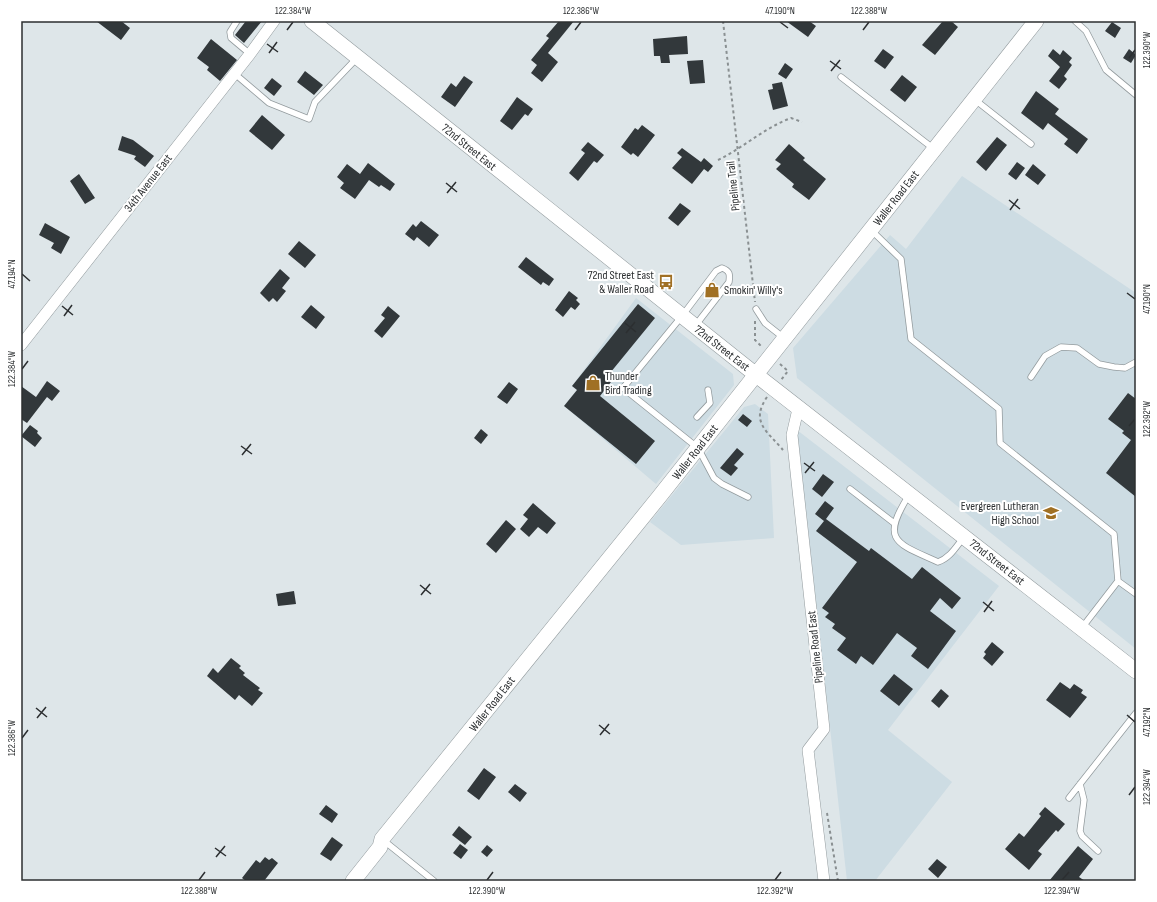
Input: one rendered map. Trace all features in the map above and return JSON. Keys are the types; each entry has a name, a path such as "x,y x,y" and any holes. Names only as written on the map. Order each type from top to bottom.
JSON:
{"street":[{"name":"34th Avenue East","path":"21,345 235,74 274,21"},
{"name":"72nd Street East","path":"312,21 798,409 1136,671"},
{"name":"Waller Road East","path":"353,881 380,847 382,839 698,448 755,374 1036,21"},
{"name":"Pipeline Road East","path":"798,409 792,435 824,729 808,750 824,881"}],"lane":[{"path":"237,21 230,32 231,38 250,54"},
{"path":"1075,21 1086,31 1106,70 1136,95"},
{"path":"235,74 269,103 309,119 315,102 357,58"},
{"path":"841,76 934,149"},
{"path":"974,99 1031,144"},
{"path":"871,230 901,259 911,339 999,409 1000,443 1114,534 1118,581 1081,629"},
{"path":"695,326 730,282 730,275 727,270 722,268 716,271 682,316 623,388 698,448 714,478 722,484 748,497"},
{"path":"756,309 765,323 784,338"},
{"path":"1031,377 1046,356 1061,347 1077,348 1099,364 1114,367 1125,368 1136,362"},
{"path":"697,417 710,403 708,390"},
{"path":"850,489 894,523"},
{"path":"910,495 897,515 893,532 895,538 909,549 938,562 945,560 964,537"},
{"path":"1118,581 1136,594"},
{"path":"1069,798 1136,712"},
{"path":"1080,784 1084,800 1080,831 1082,836 1098,851"},
{"path":"382,839 434,881"}],"path":[{"name":"Pipeline Trail","path":"723,21 756,309 754,334 755,340 761,347"},
{"path":"718,160 738,150 776,124 790,118 802,122"},
{"path":"781,365 788,371 783,377"}],"shaded area":[{"name":"Evergreen Lutheran High School","path":"962,176 1136,293 1136,649 797,378 793,348 890,235 906,249"},
{"path":"636,298 733,374 734,385 656,484 564,406 577,390 572,386"},
{"path":"755,404 768,414 774,538 681,545 650,522 744,407"},
{"path":"797,430 999,586 888,730 952,782 875,881 847,881"}],"building":[{"path":"96,21 121,21 130,28 121,40"},
{"path":"246,21 262,21 244,43 235,35"},
{"path":"559,21 574,21 548,53 558,62 542,82 531,73 537,65 531,60 549,38 546,36"},
{"path":"786,21 809,21 816,26 808,37"},
{"path":"943,21 951,21 958,27 935,55 922,45"},
{"path":"1112,22 1121,28 1115,38 1105,31"},
{"path":"687,36 688,54 669,55 670,63 661,63 660,56 654,56 653,39"},
{"path":"211,39 237,60 220,81 207,70 209,67 197,58"},
{"path":"883,49 894,57 885,69 874,61"},
{"path":"1053,49 1060,55 1063,50 1072,58 1069,62 1072,65 1064,76 1067,79 1059,89 1049,81 1060,67 1048,56"},
{"path":"1129,49 1136,55 1131,63 1123,58"},
{"path":"703,60 705,83 690,84 687,61"},
{"path":"785,63 793,69 786,79 778,74"},
{"path":"305,71 323,85 314,95 297,82"},
{"path":"902,75 917,87 905,102 890,90"},
{"path":"464,76 473,82 455,107 441,97 451,83 456,87"},
{"path":"272,78 282,86 274,96 264,88"},
{"path":"782,82 788,106 773,110 768,90 773,89 772,84"},
{"path":"1036,91 1059,109 1055,114 1088,139 1077,154 1064,144 1068,139 1048,123 1043,130 1021,113"},
{"path":"517,97 533,109 528,116 525,114 512,130 500,121"},
{"path":"262,115 285,135 272,150 249,131"},
{"path":"642,125 655,135 638,157 633,153 631,155 621,147 635,128 638,130"},
{"path":"122,136 133,140 154,156 145,167 134,159 136,156 118,150"},
{"path":"997,137 1007,145 986,171 976,162"},
{"path":"588,142 604,155 597,163 594,161 578,181 569,173 585,153 581,150"},
{"path":"789,144 805,158 803,160 826,179 809,200 792,187 794,184 776,169 781,164 775,160"},
{"path":"682,148 701,162 704,158 713,166 708,172 704,169 692,184 672,168 682,157 677,153"},
{"path":"1017,162 1025,168 1016,180 1008,174"},
{"path":"368,163 395,184 390,191 381,185 379,187 369,180 355,199 340,188 344,183 337,177 347,164 360,174"},
{"path":"1033,164 1046,175 1038,185 1025,175"},
{"path":"79,174 95,198 85,204 70,181"},
{"path":"680,203 691,211 678,226 668,218"},
{"path":"421,221 439,235 429,247 417,237 414,241 405,234 413,224 416,227"},
{"path":"45,223 70,237 61,254 51,248 54,243 39,235"},
{"path":"299,241 316,255 305,268 288,254"},
{"path":"526,257 554,279 549,286 543,282 541,285 518,267"},
{"path":"280,269 290,278 282,288 286,291 277,302 273,298 269,302 260,293"},
{"path":"569,291 578,298 576,300 580,304 575,310 571,307 563,317 555,310"},
{"path":"638,304 655,318 606,378 611,382 600,396 655,441 636,464 564,406 577,390 572,386"},
{"path":"311,305 325,317 316,329 301,317"},
{"path":"388,306 400,316 382,338 374,331 385,318 381,315"},
{"path":"47,381 60,391 52,401 47,397 27,423 21,419 21,386 36,397"},
{"path":"509,382 518,389 507,404 497,397"},
{"path":"1128,393 1136,399 1136,497 1106,473 1131,440 1122,433 1124,431 1108,419"},
{"path":"743,414 752,421 747,427 738,420"},
{"path":"30,425 38,431 37,433 42,438 35,447 21,436"},
{"path":"481,429 488,435 481,444 474,438"},
{"path":"737,448 744,454 734,465 738,468 731,476 720,468"},
{"path":"823,474 834,482 822,497 812,489"},
{"path":"825,501 834,508 826,519 869,551 871,548 912,579 922,567 961,598 952,609 940,598 930,611 956,631 928,669 911,656 917,648 897,633 873,665 861,656 856,664 837,650 846,638 832,628 835,624 825,617 829,613 822,608 857,562 816,531 824,521 815,514"},
{"path":"533,503 556,523 547,534 538,527 529,537 520,529 528,519 523,515"},
{"path":"506,520 516,529 496,553 486,544"},
{"path":"294,591 296,604 278,606 276,594"},
{"path":"992,642 1004,652 992,666 983,658 986,654 984,652"},
{"path":"231,658 241,666 239,668 245,673 243,675 260,688 258,690 263,693 252,706 239,695 235,700 207,676 213,668 218,673"},
{"path":"894,674 913,689 899,706 880,691"},
{"path":"1060,682 1070,689 1074,684 1083,690 1081,693 1087,697 1070,718 1046,700"},
{"path":"941,689 949,696 939,708 931,701"},
{"path":"484,768 496,777 479,800 467,791"},
{"path":"515,784 527,793 520,802 508,792"},
{"path":"326,805 338,814 332,823 319,814"},
{"path":"1045,807 1065,824 1058,832 1056,830 1038,851 1042,854 1029,870 1005,849 1019,833 1024,837 1041,816 1039,814"},
{"path":"459,826 472,837 465,845 452,835"},
{"path":"332,837 343,845 331,861 320,854"},
{"path":"460,844 468,850 461,859 453,853"},
{"path":"487,845 493,850 487,857 481,852"},
{"path":"1078,846 1093,859 1079,877 1085,881 1049,881"},
{"path":"265,857 269,860 272,858 278,863 264,881 246,881 242,878 256,860 260,863"},
{"path":"937,859 947,867 938,878 928,869"}],"place":[{"name":"72nd Street East & Waller Road","path":"666,282"},
{"name":"Smokin' Willy's","path":"712,290"},
{"name":"Thunder Bird Trading","path":"593,383"},
{"name":"Evergreen Lutheran High School","path":"1051,513"}]}
